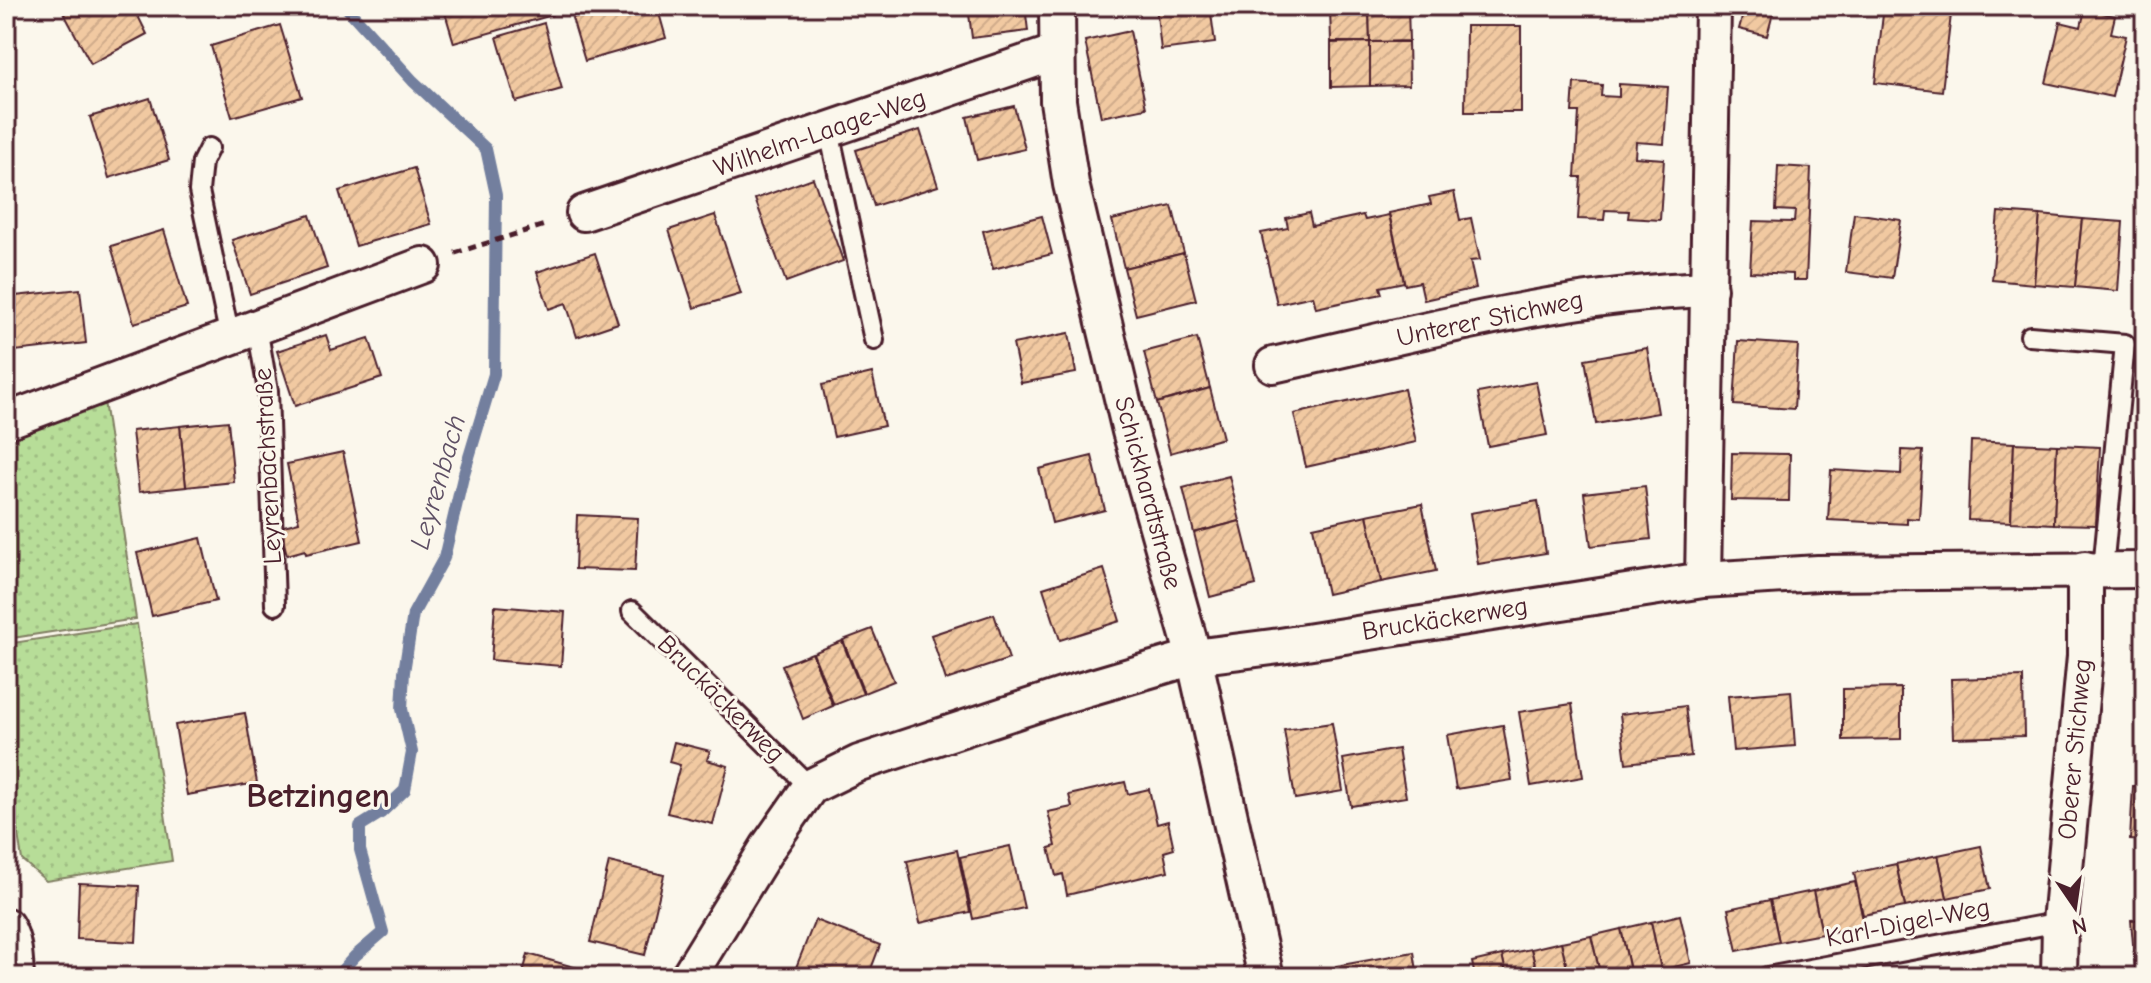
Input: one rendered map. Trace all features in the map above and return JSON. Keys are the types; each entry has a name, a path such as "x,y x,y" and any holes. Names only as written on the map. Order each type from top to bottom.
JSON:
{"street":[{"name":"Schickhardtstraße","path":"1057,6 1058,101 1071,184 1130,431 1194,657 1266,977"},
{"path":"1703,580 1713,6"},
{"name":"Wilhelm-Laage-Weg","path":"584,213 1057,52"},
{"name":"Leyrenbachstraße","path":"6,421 423,265"},
{"name":"Unterer Stichweg","path":"1273,365 1560,303 1629,294 1709,289"},
{"name":"Oberer Stichweg","path":"2059,977 2060,922 2094,569"},
{"name":"Bruckäckerweg","path":"688,977 768,847 810,787 859,763 1065,695 1194,657 1703,580 1818,573 2145,570"},
{"path":"6,926 15,958 16,977"}],"lane":[{"path":"829,131 874,340"},
{"name":"Leyrenbachstraße","path":"209,148 202,162 199,191 243,333 268,391 275,605"},
{"path":"2030,336 2125,344 2094,569"},
{"name":"Bruckäckerweg","path":"632,611 810,787"},
{"name":"Karl-Digel-Weg","path":"1767,977 2060,922"}],"path":[{"path":"473,246 522,232"}],"green space":[{"path":"104,401 136,619 6,639 6,434"},
{"path":"137,624 172,861 46,881 22,860 6,756 6,644"}],"building":[{"path":"60,6 133,6 147,34 91,64"},
{"path":"443,6 549,6 552,15 454,43"},
{"path":"612,6 657,6 666,38 585,61 572,18"},
{"path":"968,6 1025,6 1028,31 972,38"},
{"path":"1156,6 1210,6 1215,43 1161,50"},
{"path":"1330,6 1369,6 1370,42 1331,42"},
{"path":"1369,6 1408,6 1409,41 1370,42"},
{"path":"1745,6 1775,6 1767,36 1739,29"},
{"path":"1884,6 1952,6 1942,91 1875,83"},
{"path":"2085,9 2115,16 2111,33 2126,36 2112,97 2046,83 2060,22 2081,27"},
{"path":"544,23 562,89 516,102 497,37"},
{"path":"280,25 302,97 232,117 211,46"},
{"path":"1466,26 1521,26 1521,112 1465,112"},
{"path":"1130,31 1146,108 1101,117 1085,41"},
{"path":"1370,42 1370,86 1331,87 1331,43"},
{"path":"1370,42 1408,42 1409,85 1370,86"},
{"path":"1574,83 1602,85 1601,96 1619,97 1619,84 1668,87 1664,144 1636,142 1635,157 1664,159 1660,220 1628,218 1629,211 1605,210 1604,220 1578,219 1581,177 1575,177 1579,112 1572,112"},
{"path":"150,98 169,160 109,178 90,117"},
{"path":"1014,106 1025,149 977,160 967,117"},
{"path":"920,130 938,186 874,206 856,150"},
{"path":"1778,166 1811,168 1806,280 1793,280 1793,274 1750,272 1753,221 1794,222 1795,211 1776,210"},
{"path":"414,168 431,224 356,246 339,191"},
{"path":"813,178 843,261 786,282 755,199"},
{"path":"1454,192 1460,220 1471,218 1480,260 1470,261 1476,288 1424,300 1420,282 1405,285 1389,213 1431,204 1429,197"},
{"path":"1172,206 1184,253 1124,268 1112,220"},
{"path":"1998,212 2040,215 2034,284 1992,280"},
{"path":"1309,213 1312,226 1363,215 1365,220 1389,215 1404,282 1380,287 1382,294 1316,308 1313,296 1277,304 1261,233 1288,228 1286,218"},
{"path":"1854,213 1901,220 1892,278 1846,272"},
{"path":"310,215 327,268 250,294 232,240"},
{"path":"715,215 741,294 694,308 669,230"},
{"path":"2040,215 2082,219 2075,287 2034,284"},
{"path":"1042,216 1052,254 993,269 983,231"},
{"path":"2082,219 2123,222 2118,291 2075,287"},
{"path":"164,230 187,307 134,323 111,246"},
{"path":"595,253 618,323 577,337 566,303 549,309 537,272"},
{"path":"1184,253 1196,300 1136,315 1124,268"},
{"path":"80,289 86,343 6,352 6,297"},
{"path":"1069,333 1076,373 1021,383 1013,344"},
{"path":"326,335 331,350 369,338 382,378 295,406 277,351"},
{"path":"1197,338 1210,388 1157,403 1144,352"},
{"path":"1738,341 1798,345 1794,409 1734,405"},
{"path":"1647,348 1658,413 1596,424 1585,359"},
{"path":"872,373 884,426 834,437 822,385"},
{"path":"1536,382 1547,435 1488,446 1478,393"},
{"path":"1210,388 1223,438 1170,453 1157,403"},
{"path":"1404,389 1416,442 1306,467 1294,414"},
{"path":"228,421 234,482 186,487 180,426"},
{"path":"180,426 186,487 139,492 132,431"},
{"path":"1971,441 2014,443 2011,522 1968,520"},
{"path":"2014,443 2057,445 2054,524 2011,522"},
{"path":"2057,445 2100,447 2096,525 2054,524"},
{"path":"1902,450 1923,451 1919,519 1907,518 1907,524 1828,520 1831,470 1901,474"},
{"path":"2140,451 2145,451 2145,516 2135,516"},
{"path":"343,452 362,541 306,554 305,550 287,555 280,527 299,522 287,464"},
{"path":"1732,453 1790,454 1789,501 1731,500"},
{"path":"1092,456 1105,510 1052,523 1039,469"},
{"path":"1229,476 1240,521 1194,533 1183,488"},
{"path":"1645,486 1651,539 1591,546 1584,493"},
{"path":"1538,501 1546,553 1478,564 1470,513"},
{"path":"1422,504 1436,571 1381,582 1367,515"},
{"path":"577,515 638,518 635,571 575,569"},
{"path":"1367,515 1381,582 1327,594 1313,527"},
{"path":"1240,521 1256,585 1210,597 1194,533"},
{"path":"201,538 216,601 152,616 137,553"},
{"path":"1104,569 1120,621 1060,640 1043,588"},
{"path":"495,606 565,612 561,666 491,660"},
{"path":"994,614 1009,659 946,680 931,635"},
{"path":"872,629 894,681 864,693 843,640"},
{"path":"842,641 863,694 834,705 813,653"},
{"path":"812,653 833,706 803,719 782,665"},
{"path":"2023,677 2024,736 1953,738 1951,679"},
{"path":"1901,688 1901,739 1843,740 1843,689"},
{"path":"1791,691 1795,746 1733,751 1728,696"},
{"path":"1572,704 1583,777 1531,786 1519,712"},
{"path":"1685,706 1691,756 1626,763 1620,714"},
{"path":"245,713 257,783 187,795 175,725"},
{"path":"1332,723 1343,791 1295,799 1284,730"},
{"path":"1503,725 1512,780 1456,789 1447,735"},
{"path":"674,742 710,751 707,760 728,766 713,824 667,813 680,765 669,762"},
{"path":"1398,749 1406,797 1351,806 1343,759"},
{"path":"1125,782 1128,794 1149,789 1157,824 1168,821 1174,849 1164,852 1168,871 1067,895 1063,874 1056,876 1049,848 1056,846 1048,812 1072,807 1069,795"},
{"path":"2133,786 2145,787 2145,841 2130,840"},
{"path":"1010,846 1024,908 973,919 960,857"},
{"path":"1981,846 1990,889 1947,898 1938,855"},
{"path":"957,850 970,912 920,923 907,861"},
{"path":"1938,855 1947,898 1905,907 1896,864"},
{"path":"609,862 664,875 645,955 590,942"},
{"path":"1896,864 1905,907 1863,915 1854,873"},
{"path":"1855,882 1864,925 1822,934 1813,891"},
{"path":"79,883 139,886 136,942 77,939"},
{"path":"1813,891 1822,934 1779,942 1770,900"},
{"path":"1770,900 1779,942 1737,951 1728,909"},
{"path":"1680,915 1691,963 1661,970 1651,922"},
{"path":"2145,919 2145,968 2135,968 2131,920"},
{"path":"815,920 880,945 868,977 812,977 795,970"},
{"path":"1651,922 1661,970 1631,976 1621,929"},
{"path":"1621,929 1631,976 1601,977 1591,936"},
{"path":"1591,936 1601,977 1569,977 1561,942"},
{"path":"1561,942 1569,977 1538,977 1531,949"},
{"path":"1531,949 1538,977 1507,977 1502,955"},
{"path":"1414,952 1418,977 1338,977 1336,966"},
{"path":"528,954 588,971 587,977 522,977"},
{"path":"1502,955 1507,977 1475,977 1472,962"}],"waterway":[{"name":"Leyrenbach","path":"336,977 383,932 360,850 360,826 381,813 405,790 412,752 402,709 413,614 444,558 463,477 494,374 496,195 486,149 413,81 345,6"}],"district":[{"name":"Betzingen","path":"318,796"}]}
